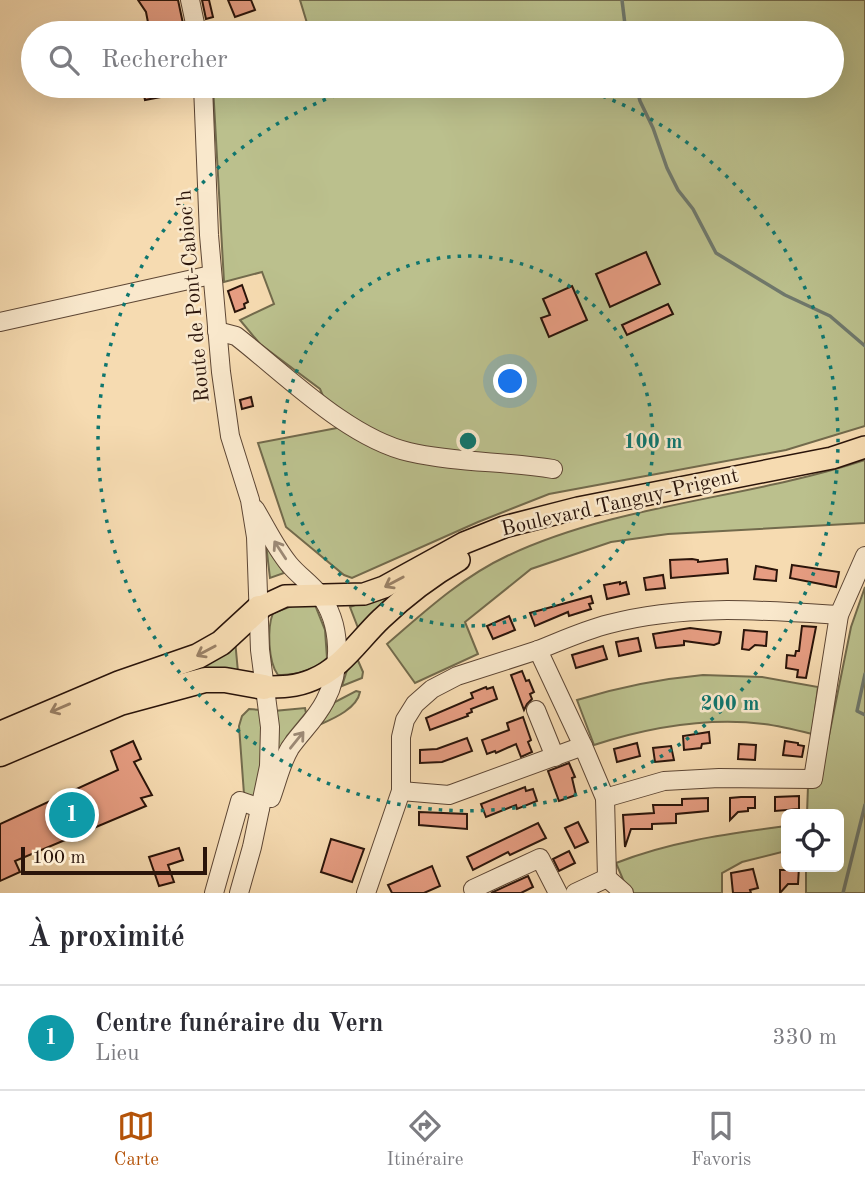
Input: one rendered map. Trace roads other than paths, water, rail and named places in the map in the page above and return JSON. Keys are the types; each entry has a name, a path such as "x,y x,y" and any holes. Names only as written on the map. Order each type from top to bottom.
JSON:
{"highway":[{"path":"0,734 120,683 198,656 221,643 259,608"},
{"path":"0,754 120,703 205,680 225,680 264,687"}],"main road":[{"name":"Boulevard Tanguy-Prigent","path":"259,608 285,596 319,593 364,594 383,587 464,543 505,527 578,508 832,458 865,447"},
{"path":"264,687 292,686 313,680 337,666 382,619 439,573 495,540 546,517"}],"street":[{"path":"190,0 194,21"},
{"name":"Route de Pont-Cabioc'h","path":"204,98 211,275 230,436 250,500 256,537 259,608"},
{"path":"0,321 211,275"},
{"path":"217,331 226,331 236,336 335,416 376,440 406,452 451,460 514,462 553,468"},
{"name":"Route de Pont-Cabioc'h","path":"250,500 289,564 319,593"},
{"path":"605,798 664,781 719,778 813,779 839,615 865,556"},
{"path":"252,847 289,750 325,702 334,682 337,642 333,622 319,593"},
{"path":"239,893 269,766 271,727 264,687 259,608"},
{"path":"366,893 401,791 401,737 405,720 415,705 432,689 457,677 608,624 676,611 733,608 839,615"},
{"path":"538,650 605,798 607,878 624,893"},
{"path":"536,710 555,757"},
{"path":"401,791 449,795 583,746"},
{"path":"214,893 240,801 260,808"},
{"path":"475,893 473,889 540,858 558,893"},
{"path":"575,893 607,878"}],"waterway":[{"path":"622,0 625,21"},
{"path":"639,98 667,168 716,253 785,295 830,316 865,346"},
{"path":"865,674 857,711 865,715"},
{"path":"843,893 865,805"}],"place":[{"name":"Centre funéraire du Vern","path":"72,815"}]}
